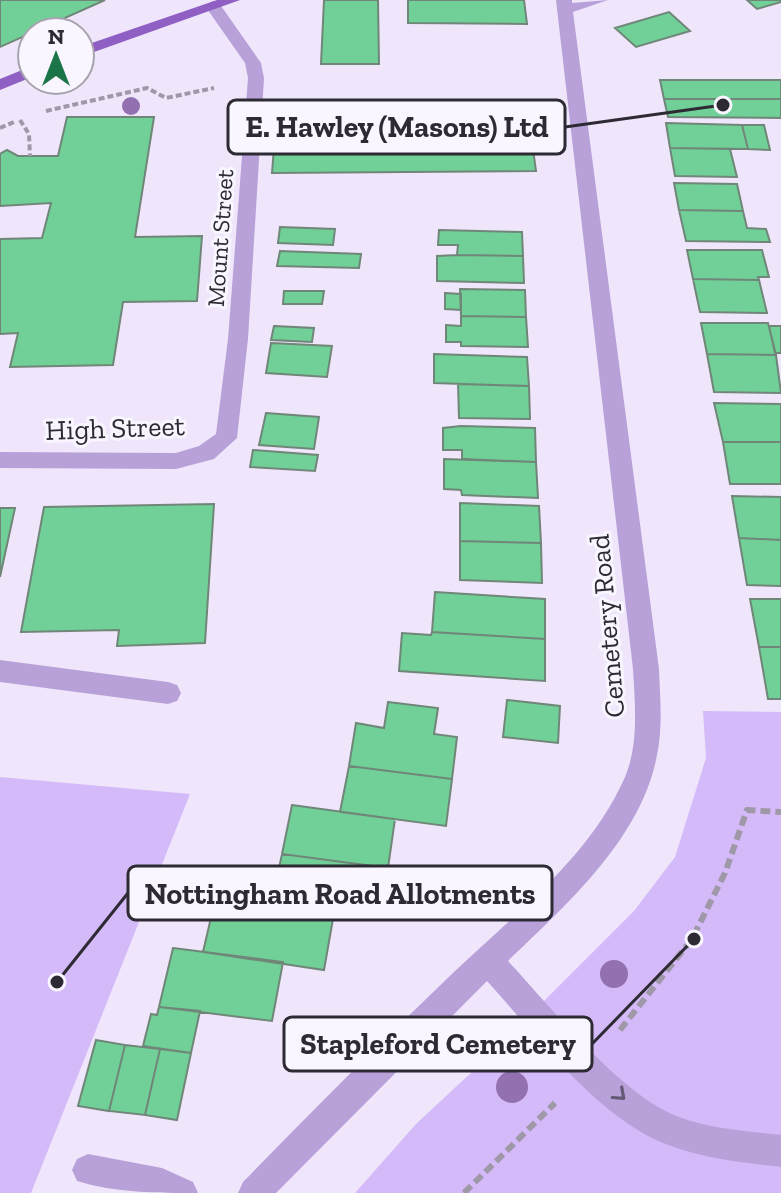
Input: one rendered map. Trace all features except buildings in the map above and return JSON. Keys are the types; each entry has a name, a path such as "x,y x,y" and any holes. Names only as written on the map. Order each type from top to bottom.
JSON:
{"main road":[{"path":"96,47 223,3"}],"street":[{"path":"565,4 600,0"},
{"name":"Mount Street","path":"223,3 253,63 255,87 238,339 226,438"},
{"name":"Cemetery Road","path":"254,1193 569,880 616,823 638,779 648,709 646,669 565,4"},
{"name":"High Street","path":"0,460 176,461 206,453 226,438"},
{"path":"0,671 168,693"},
{"path":"487,960 590,1068 629,1103 666,1128 729,1145 781,1151"},
{"path":"88,1170 162,1184 182,1193"}],"path":[{"path":"38,114 147,88 166,98 211,88 255,87"},
{"path":"9,111 29,134 30,156"},
{"path":"0,128 29,116"},
{"path":"464,1193 590,1068 692,939 725,873 747,810 781,812"}],"shaded area":[{"path":"703,711 781,712 781,1193 355,1193 416,1124 634,911 675,857 706,758"},
{"path":"0,777 190,794 31,1193 0,1193"}],"place":[{"name":"E. Hawley (Masons) Ltd","path":"723,105"},
{"name":"Stapleford Cemetery","path":"694,939"},
{"name":"Nottingham Road Allotments","path":"57,982"}]}
